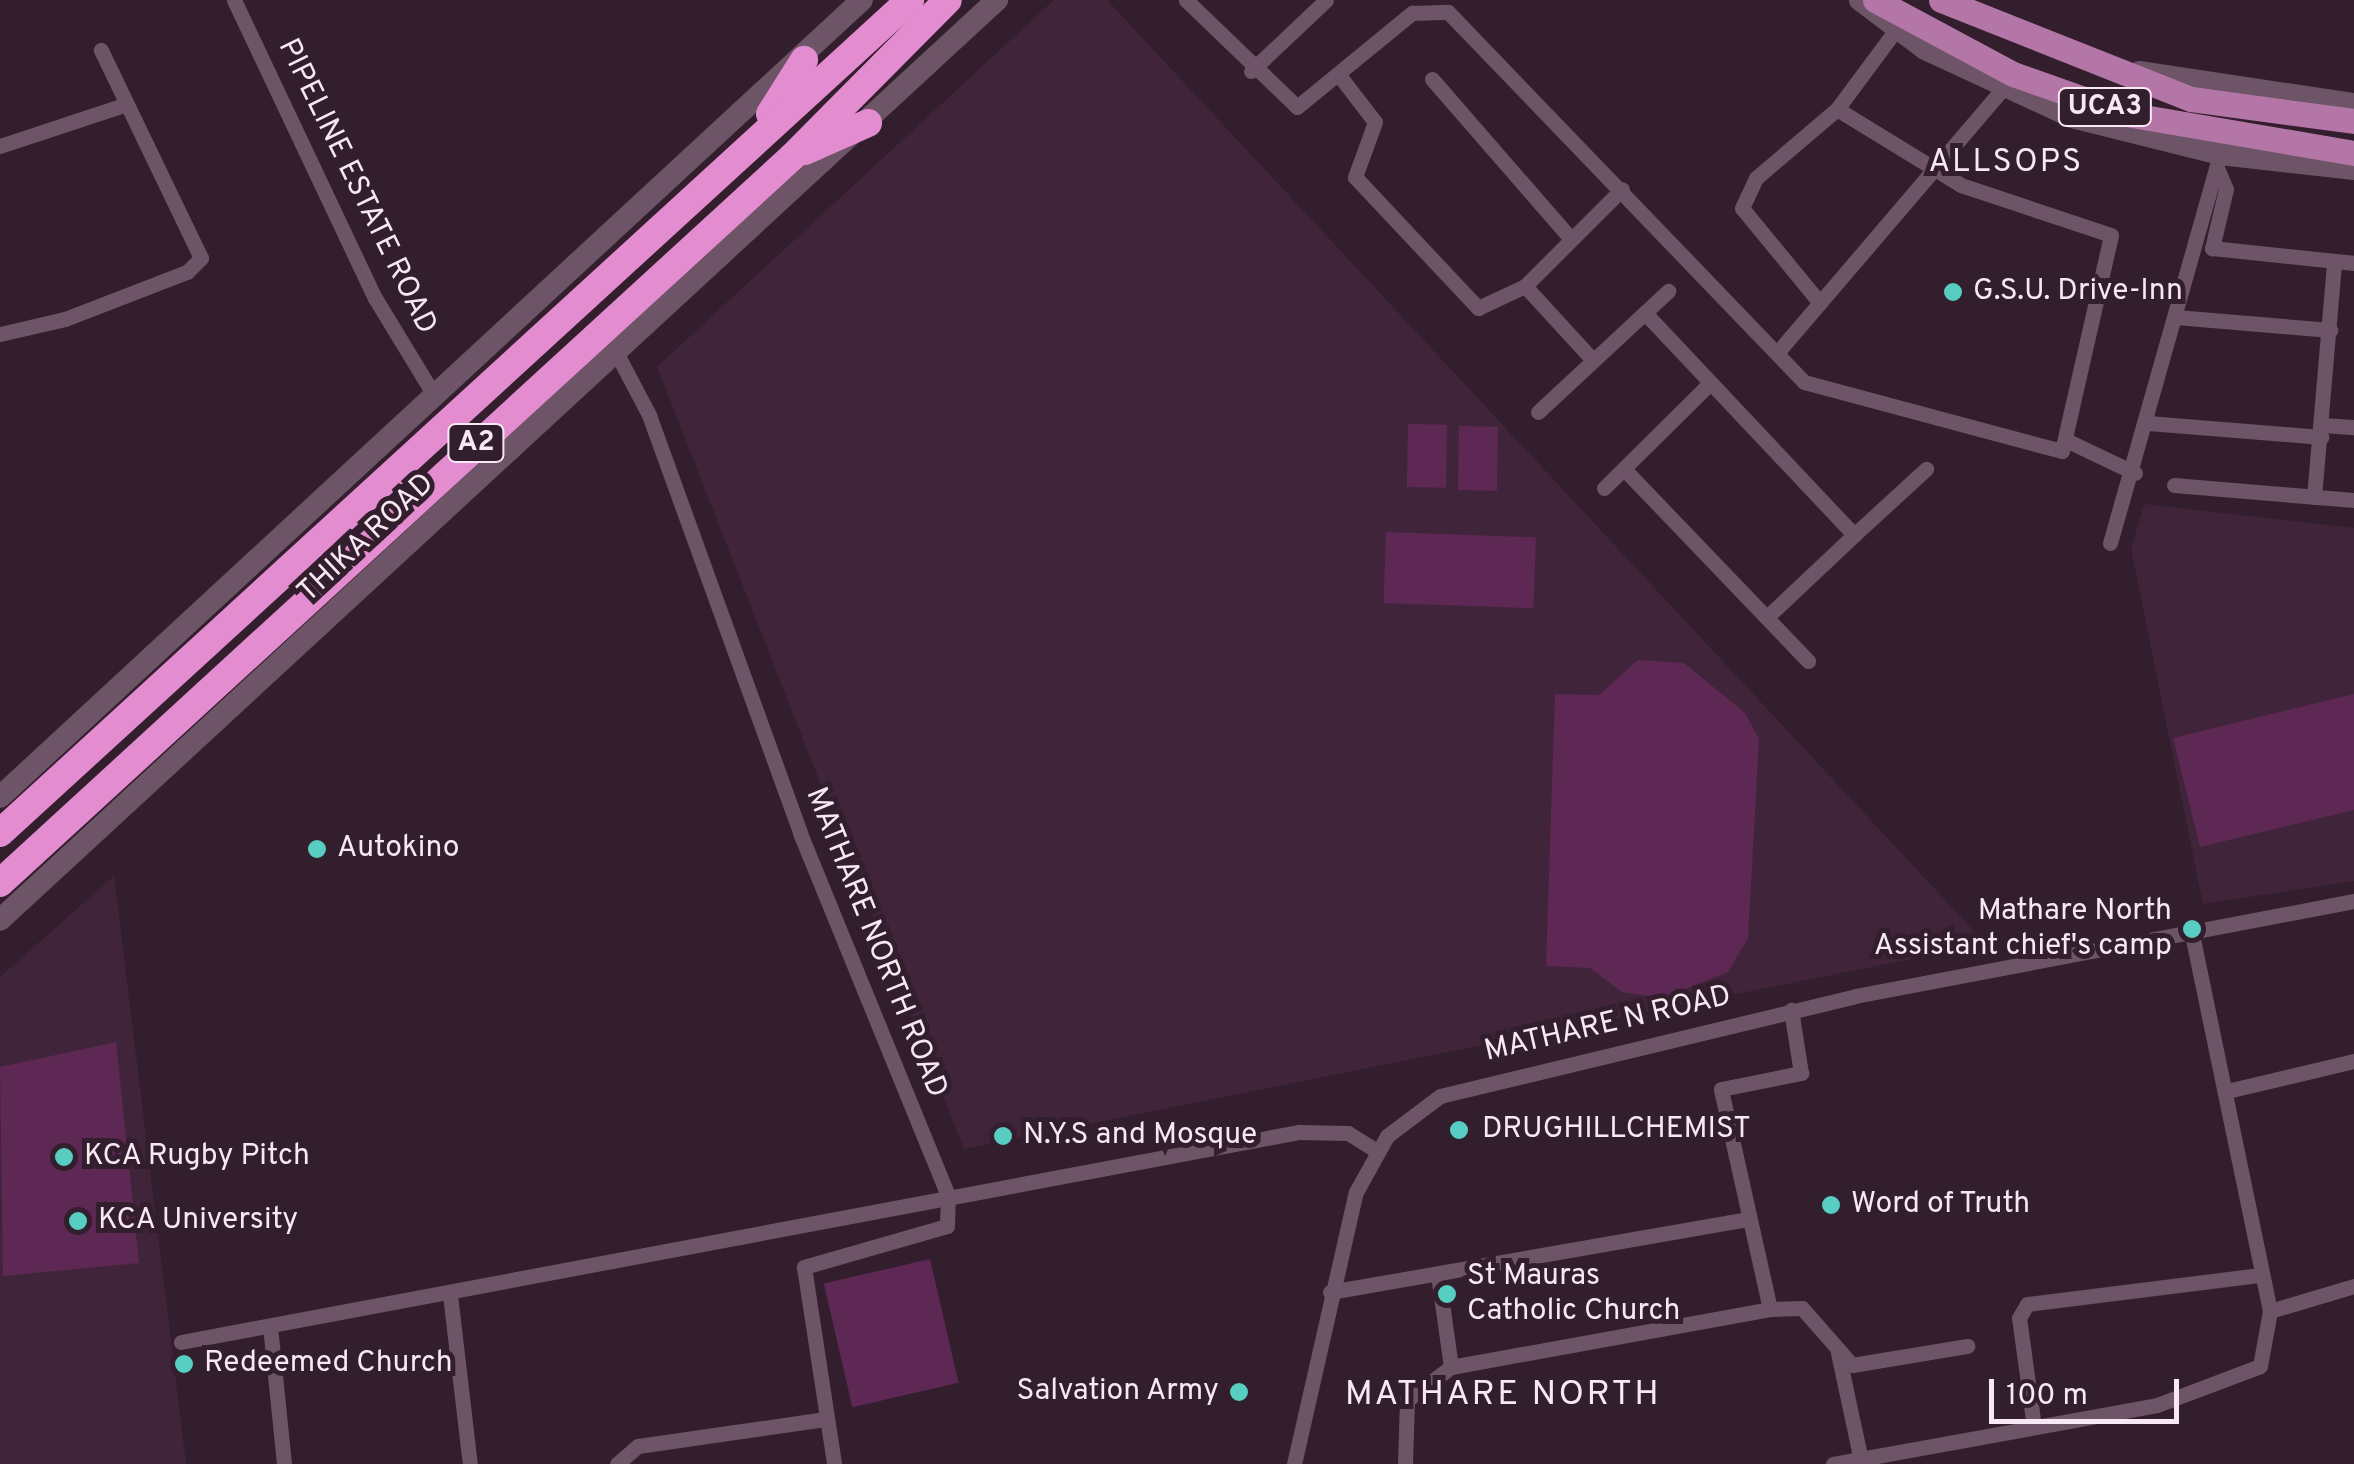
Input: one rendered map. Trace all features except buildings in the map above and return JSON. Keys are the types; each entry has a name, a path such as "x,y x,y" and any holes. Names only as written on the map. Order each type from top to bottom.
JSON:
{"highway":[{"name":"THIKA ROAD","path":"0,833 762,128 910,0"},
{"name":"THIKA ROAD","path":"0,884 792,157 948,0"},
{"path":"762,128 804,60"},
{"path":"792,157 868,124"}],"main road":[{"name":"THIKA ROAD","path":"0,797 804,60 862,0"},
{"name":"THIKA ROAD","path":"0,920 868,124 997,0"},
{"name":"UCA3","path":"1860,0 1895,31 2003,88 2106,128 2218,161 2354,168"},
{"name":"UCA3","path":"1875,0 2013,74 2126,114 2354,153"},
{"name":"UCA3","path":"1941,0 2106,67 2232,108 2354,121"},
{"name":"UCA3","path":"2106,67 2354,104"}],"street":[{"name":"PIPELINE ESTATE ROAD","path":"234,0 375,298 434,396"},
{"path":"1186,0 1252,71 1297,107 1342,79 1412,13 1448,12 1777,352 1830,394 2052,451 2070,442"},
{"path":"1252,71 1326,0"},
{"path":"1820,303 1742,208 1756,178 1837,109 1895,31"},
{"path":"0,334 65,319 197,266 198,240 124,106 101,50"},
{"path":"1342,79 1374,122 1353,169 1361,186 1470,303 1495,306 1525,286 1622,189"},
{"path":"1432,79 1570,238"},
{"path":"1777,352 1936,171 2003,88"},
{"path":"0,146 124,106"},
{"path":"1837,109 1936,171 2111,235 2070,442"},
{"path":"2218,161 2226,189 2212,248 2354,264"},
{"path":"2110,543 2135,473 2218,161"},
{"path":"2314,497 2334,264"},
{"path":"1525,286 1592,358"},
{"path":"1538,412 1592,358 1668,292"},
{"path":"1645,313 1854,535"},
{"path":"2176,317 2330,330"},
{"name":"MATHARE NORTH ROAD","path":"617,354 649,416 800,833 948,1196"},
{"path":"1604,488 1709,384"},
{"path":"2148,423 2322,431 2354,427"},
{"path":"2070,442 2135,473"},
{"path":"1624,469 1808,661"},
{"path":"1768,617 1926,470"},
{"path":"2174,485 2354,500"},
{"name":"MATHARE N ROAD","path":"1375,1150 1450,1091 1791,1010 2354,901"},
{"path":"1833,1464 2220,1387 2260,1366 2270,1310 2192,933"},
{"path":"1770,1309 1721,1089 1800,1073 1791,1010"},
{"path":"2226,1092 2354,1061"},
{"path":"181,1342 450,1295 948,1196 1306,1132 1348,1133 1375,1150 1330,1292 1294,1464"},
{"path":"834,1464 804,1267 947,1226 948,1196"},
{"path":"1330,1292 1749,1219"},
{"path":"2034,1427 2019,1318 2027,1304 2261,1274"},
{"path":"1438,1275 1451,1367"},
{"path":"2270,1310 2354,1286"},
{"path":"450,1295 470,1464"},
{"path":"1405,1464 1406,1400 1451,1367 1770,1309 1802,1308 1838,1352 1859,1364 1967,1346"},
{"path":"270,1326 284,1464"},
{"path":"1838,1352 1860,1456"},
{"path":"617,1464 638,1446 826,1419"}],"shaded area":[{"path":"1054,0 1107,0 1986,944 964,1149 657,367"},
{"path":"1408,424 1447,425 1446,488 1407,487"},
{"path":"1459,426 1498,427 1497,491 1458,490"},
{"path":"2144,504 2354,528 2354,881 2203,904 2131,549"},
{"path":"1386,532 1536,537 1533,608 1384,603"},
{"path":"1638,660 1684,663 1745,713 1759,739 1748,938 1728,972 1663,998 1622,992 1590,968 1546,966 1555,694 1599,695"},
{"path":"2354,694 2354,810 2200,847 2173,738"},
{"name":"KCA University","path":"114,876 186,1464 0,1464 0,977"},
{"name":"KCA Rugby Pitch","path":"116,1042 139,1263 3,1276 0,1067"},
{"path":"930,1259 959,1383 852,1407 824,1284"}],"place":[{"name":"G.S.U. Drive-Inn","path":"1953,292"},
{"name":"Autokino","path":"317,849"},
{"name":"Mathare North Assistant chief's camp","path":"2192,929"},
{"name":"DRUGHILLCHEMIST","path":"1459,1130"},
{"name":"N.Y.S and Mosque","path":"1003,1136"},
{"name":"KCA Rugby Pitch","path":"64,1157"},
{"name":"Word of Truth","path":"1831,1205"},
{"name":"KCA University","path":"78,1221"},
{"name":"St Mauras Catholic Church","path":"1447,1294"},
{"name":"Redeemed Church","path":"184,1364"},
{"name":"Salvation Army","path":"1239,1392"}],"district":[{"name":"ALLSOPS","path":"2006,163"},
{"name":"MATHARE NORTH","path":"1503,1395"}]}
